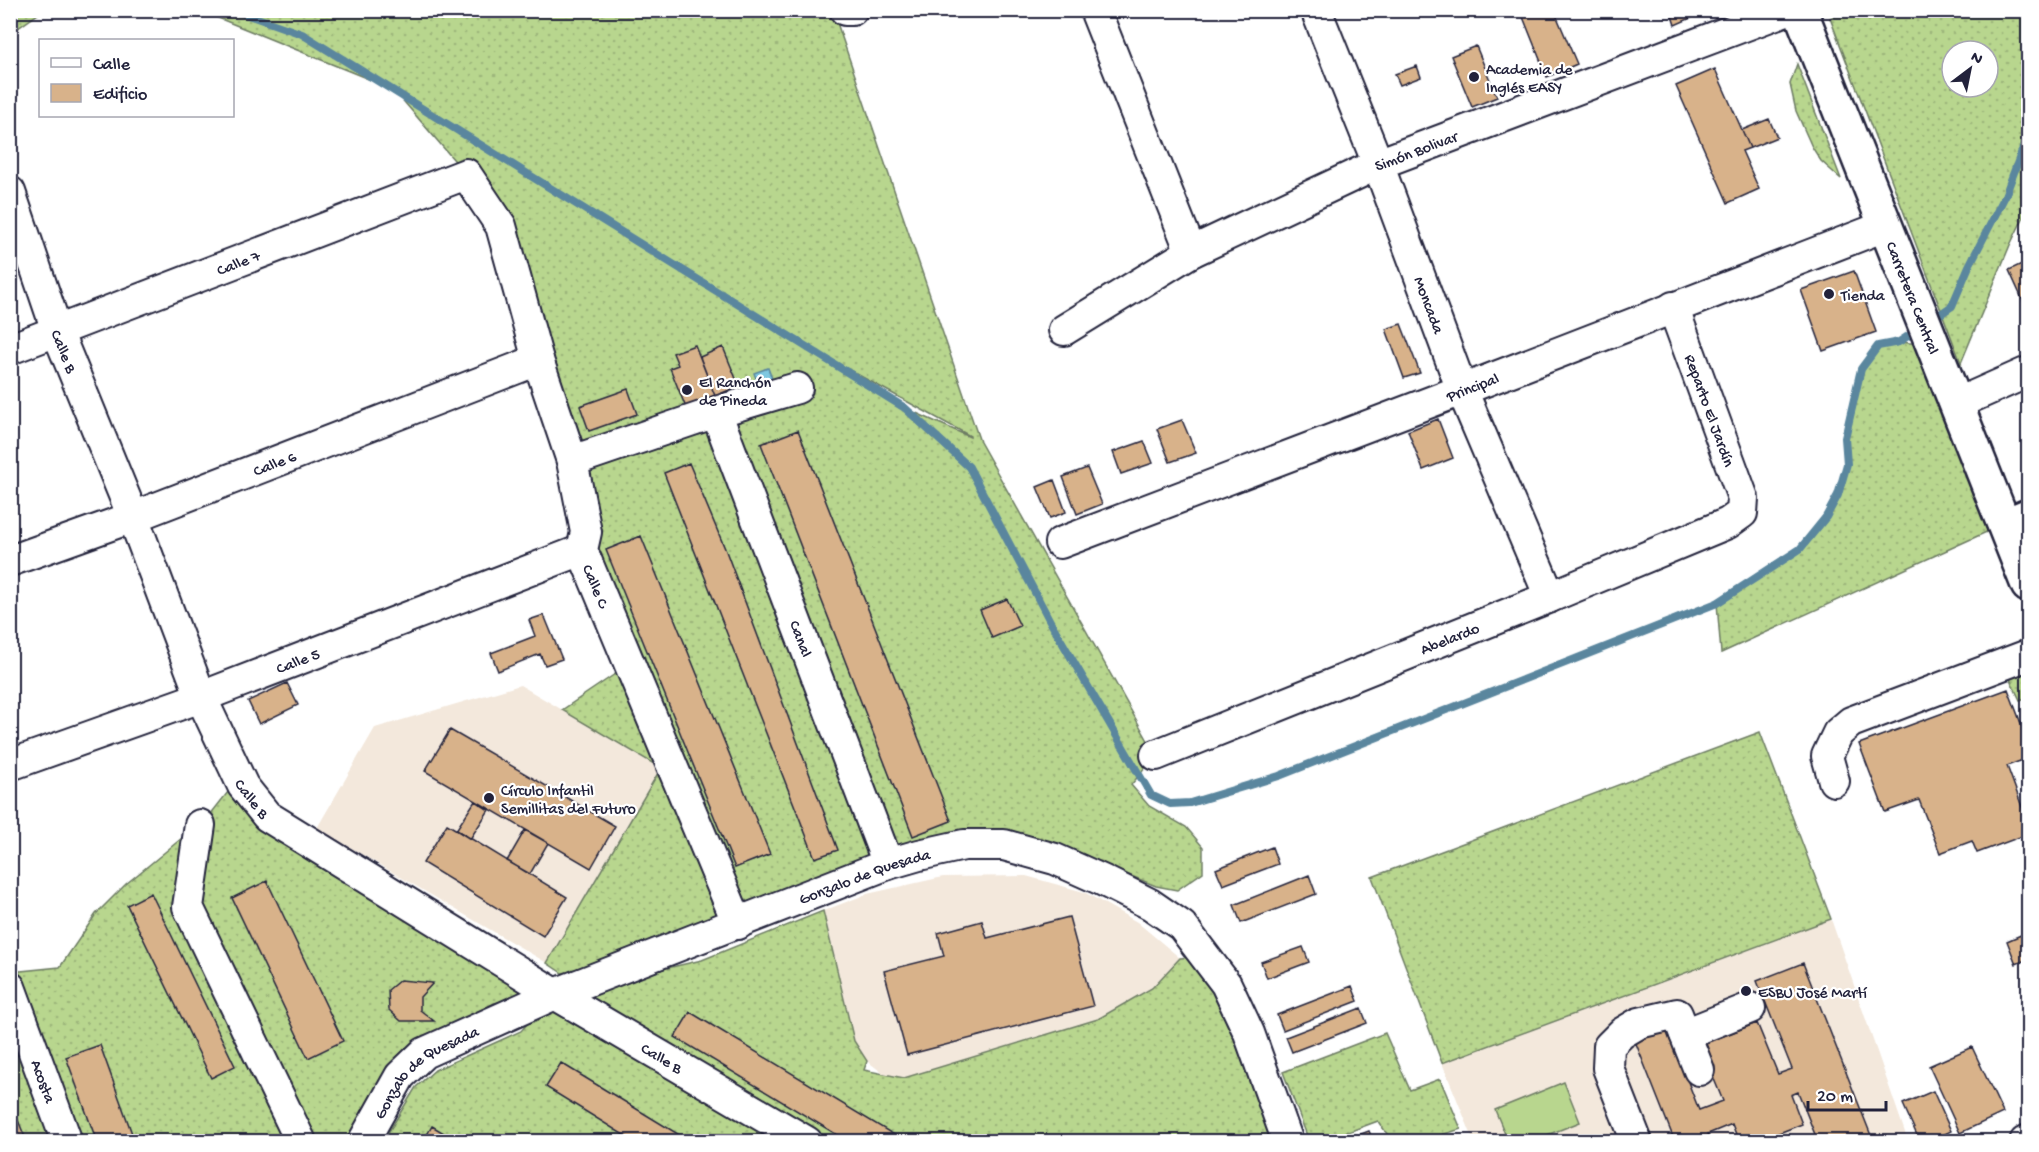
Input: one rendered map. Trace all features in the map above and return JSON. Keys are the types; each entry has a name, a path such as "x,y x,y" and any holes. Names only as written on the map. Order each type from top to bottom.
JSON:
{"highway":[{"name":"Carretera Central","path":"1800,10 1956,404 2016,519 2028,585"}],"street":[{"path":"846,11 852,10"},
{"path":"1095,10 1191,252"},
{"name":"Moncada","path":"1316,10 1378,164 1462,390 1550,597"},
{"name":"Simón Bolivar","path":"1064,330 1191,252 1378,164 1786,10"},
{"name":"Calle 7","path":"10,349 466,174"},
{"name":"Calle C","path":"466,174 501,226 538,360 572,461 586,532 582,550 738,924"},
{"name":"Calle B","path":"10,192 57,331 133,517 201,696 243,786 267,816 555,994 807,1142"},
{"name":"Principal","path":"1060,543 1884,226"},
{"name":"Reparto El Jardín","path":"1673,307 1743,498 1742,513"},
{"name":"Calle 6","path":"10,561 133,517 538,360"},
{"path":"1956,404 2028,372"},
{"path":"572,461 716,412 797,388"},
{"name":"Canal","path":"716,412 888,864"},
{"name":"Abelardo","path":"1156,755 1550,597 1728,523 1742,513"},
{"name":"Calle 5","path":"10,765 201,696 582,550"},
{"path":"1834,781 1827,756 1838,734 1851,722 2028,655"},
{"path":"200,825 188,907 301,1142"},
{"name":"Gonzalo de Quesada","path":"363,1142 400,1077 424,1053 555,994 888,864 964,845 1004,845 1055,859 1102,880 1150,904 1182,926 1226,984 1249,1033 1288,1142"},
{"name":"Acosta","path":"10,987 67,1142"},
{"path":"1685,1034 1750,1008"},
{"path":"1637,1142 1608,1068 1610,1046 1622,1033 1639,1023 1677,1014 1699,1070"}],"shaded area":[{"name":"Círculo Infantil Semillitas del Futuro","path":"520,685 661,768 547,963 317,828 375,728"},
{"path":"1026,876 1084,892 1137,922 1180,958 1152,988 1098,1019 904,1078 888,1077 867,1061 854,1041 823,911 867,894 943,877"},
{"name":"ESBU José Martí","path":"1831,919 1908,1141 1474,1141 1442,1063"}],"green space":[{"path":"11,10 42,10 42,11 11,33"},
{"path":"1846,10 2028,11 2028,208 2010,245 1961,363 1830,18"},
{"path":"161,11 833,11 980,442 1156,755 1131,785 1149,806 1186,827 1203,847 1203,872 1177,890 1156,886 1052,844 995,829 1004,845 585,969 562,973 547,963 661,768 562,710 621,670 501,226 466,174 393,89 206,13","holes":["813,350 970,436 905,408"]},
{"path":"1797,64 1841,179 1821,161 1796,111 1790,84"},
{"path":"1899,342 1932,345 1961,363 1956,404 2004,524 1721,653 1717,603 1800,549 1838,495 1847,464 1845,438 1861,369 1878,346"},
{"path":"2028,671 2028,697 2020,700 2010,679"},
{"path":"1760,732 1831,919 1442,1063 1372,877"},
{"path":"239,778 267,816 555,994 702,960 823,911 854,1041 867,1061 864,1070 904,1078 1098,1019 1152,988 1180,958 1206,956 1290,1141 383,1141 416,1087 435,1070 521,1031 554,994 494,1003 424,1042 391,1068 351,1132 350,1141 11,1142 11,972 60,967 96,914 126,884 210,815"},
{"path":"1385,1033 1410,1090 1440,1079 1461,1129 1422,1141 1392,1141 1378,1121 1324,1141 1309,1141 1283,1072"},
{"path":"1564,1082 1580,1122 1532,1141 1508,1141 1495,1110"}],"water":[{"path":"768,368 774,384 746,393 745,386 757,381 754,373"}],"building":[{"path":"1540,10 1554,10 1577,64 1547,77 1523,17"},
{"path":"1670,10 1709,10 1675,25"},
{"name":"Academia de Inglés EASY","path":"1476,46 1497,97 1472,107 1451,56"},
{"path":"1417,66 1421,77 1400,85 1395,74"},
{"path":"1715,69 1750,148 1742,151 1759,189 1728,203 1676,86"},
{"path":"1769,119 1777,137 1750,148 1742,130"},
{"path":"2028,261 2028,312 2009,270"},
{"path":"1854,271 1876,332 1823,351 1801,290"},
{"path":"1401,324 1420,373 1404,378 1386,329"},
{"path":"695,345 715,396 686,408 670,368 678,365 673,353"},
{"path":"723,347 739,386 715,396 700,357"},
{"path":"628,389 637,414 589,431 580,406"},
{"path":"1438,419 1453,458 1423,470 1408,431"},
{"path":"1182,420 1196,453 1170,462 1157,429"},
{"path":"798,430 951,821 913,836 761,444"},
{"path":"1144,441 1153,463 1121,474 1113,452"},
{"path":"689,463 726,551 838,850 815,858 664,473"},
{"path":"1087,468 1102,504 1077,514 1063,477"},
{"path":"1054,480 1066,512 1050,518 1037,487"},
{"path":"641,536 770,854 735,868 606,550"},
{"path":"1007,599 1020,626 992,638 980,610"},
{"path":"544,615 562,659 545,665 540,654 498,671 491,653 535,636 529,620"},
{"path":"287,683 298,705 259,724 248,701"},
{"path":"2008,689 2028,742 2028,758 2007,766 2028,823 2028,834 1977,853 1972,841 1940,853 1919,800 1885,812 1859,744"},
{"path":"450,730 615,826 591,868 425,771"},
{"path":"475,801 489,810 470,839 456,830"},
{"path":"447,824 567,897 543,936 423,863"},
{"path":"525,830 548,843 530,874 507,861"},
{"path":"1272,847 1278,864 1223,885 1216,869"},
{"path":"1309,875 1316,894 1241,923 1234,905"},
{"path":"267,881 343,1041 308,1058 232,898"},
{"path":"151,893 235,1066 211,1078 127,905"},
{"path":"1069,917 1093,1006 907,1055 884,971 944,956 938,933 982,921 987,938"},
{"path":"2028,932 2028,959 2016,964 2007,941"},
{"path":"1303,947 1309,962 1267,978 1261,962"},
{"path":"1803,963 1872,1138 1862,1142 1818,1142 1798,1092 1791,1095 1802,1124 1756,1142 1739,1142 1732,1124 1708,1134 1712,1142 1675,1142 1635,1041 1667,1028 1699,1110 1723,1101 1700,1045 1757,1023 1778,1074 1792,1069 1757,981"},
{"path":"400,980 433,983 420,997 420,1010 434,1021 401,1021 389,1010 388,990"},
{"path":"1352,986 1358,1001 1283,1030 1277,1015"},
{"path":"1361,1008 1367,1023 1292,1052 1286,1037"},
{"path":"690,1012 896,1136 893,1142 849,1142 675,1037"},
{"path":"100,1045 135,1142 97,1142 66,1057"},
{"path":"1972,1047 2003,1113 1960,1133 1929,1066"},
{"path":"561,1063 691,1142 635,1142 546,1087"},
{"path":"1933,1091 1951,1131 1929,1142 1920,1142 1903,1104"},
{"path":"10,1101 27,1142 10,1142"},
{"path":"432,1126 459,1142 423,1142"},
{"path":"1369,1131 1374,1142 1340,1142"}],"waterway":[{"path":"234,10 302,34 905,408 969,467 1051,623 1151,795 1170,804 1190,803 1279,776 1717,603 1800,549 1826,517 1838,495 1847,464 1845,438 1861,369 1878,346 1899,342 1917,330"},
{"path":"1932,320 1952,306 1969,266 2005,196 2028,135"}],"place":[{"name":"Academia de Inglés EASY","path":"1474,77"},
{"name":"Tienda","path":"1829,294"},
{"name":"El Ranchón de Pineda","path":"687,390"},
{"name":"Círculo Infantil Semillitas del Futuro","path":"489,798"},
{"name":"ESBU José Martí","path":"1746,991"}]}
